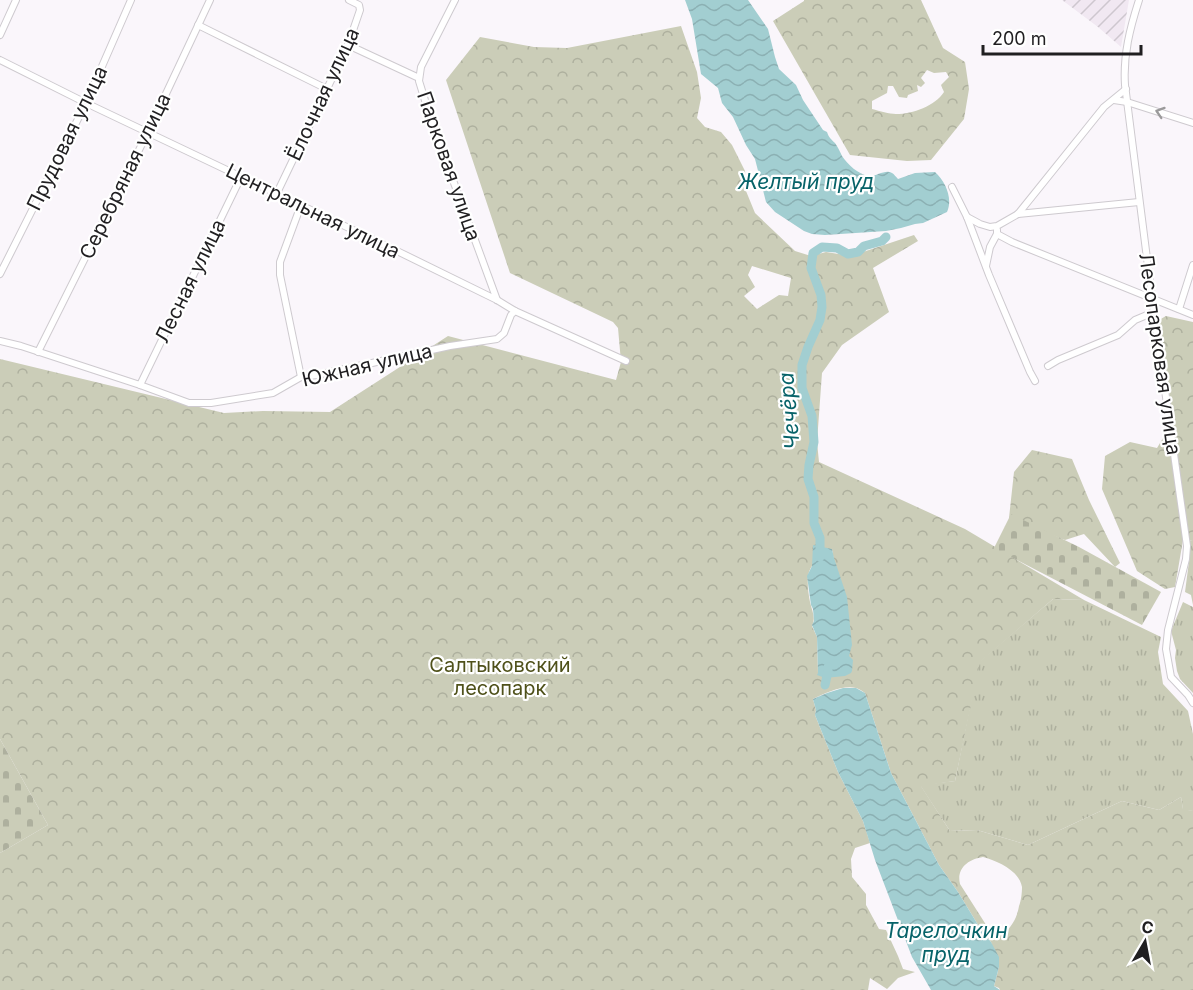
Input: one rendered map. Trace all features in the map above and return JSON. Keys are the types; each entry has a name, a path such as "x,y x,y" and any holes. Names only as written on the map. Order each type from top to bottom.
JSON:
{"street":[{"path":"0,35 16,0"},
{"name":"Прудовая улица","path":"0,274 86,103 131,0"},
{"name":"Серебряная улица","path":"38,352 148,132 210,0"},
{"name":"Ёлочная улица","path":"277,194 348,45 360,10 359,5 349,0"},
{"name":"Парковая улица","path":"455,0 421,68 419,81 496,300"},
{"name":"Лесопарковая улица","path":"1139,0 1126,54 1127,102 1187,546 1186,559 1168,630 1166,649 1171,677 1188,695 1193,704"},
{"path":"198,25 327,89"},
{"path":"348,45 419,78"},
{"name":"Центральная улица","path":"0,60 302,205 515,311 626,361"},
{"path":"986,267 990,247 997,230 1018,214 1104,107 1126,89"},
{"path":"1114,100 1193,123"},
{"name":"Лесная улица","path":"140,385 241,177"},
{"path":"952,186 1035,381"},
{"path":"1018,214 1139,202"},
{"path":"301,377 280,275 280,262 302,205"},
{"path":"967,217 985,227 997,230 1012,242 1193,315"},
{"path":"1179,309 1193,266"},
{"name":"Южная улица","path":"0,341 140,385 189,403 211,403 273,393 301,377 450,346 497,339 504,333 515,311"},
{"path":"1048,366 1118,335 1135,320 1154,312"}],"shaded area":[{"path":"1062,0 1129,0 1121,47 1098,27"}],"green space":[{"path":"921,0 943,48 965,62 969,89 964,119 931,160 907,161 850,155 773,21 804,1","holes":["927,70 934,73 946,72 949,77 941,85 944,92 929,105 903,114 890,114 872,109 872,101 887,93 888,86 893,86 899,97 907,98 908,95 918,91 917,85 921,87 925,83 921,78"]},
{"name":"Салтыковский лесопарк","path":"681,26 697,72 701,98 697,118 705,127 721,132 732,145 745,171 746,191 755,213 795,251 811,256 826,252 851,256 914,235 918,241 873,268 889,312 842,345 822,373 817,442 819,462 965,529 1084,600 1053,599 980,662 955,781 921,786 950,831 977,830 1028,845 1122,801 1159,810 1181,797 1183,809 1193,811 1193,990 1000,990 994,986 999,967 991,942 939,865 891,773 865,693 851,687 834,690 813,699 815,715 838,772 863,821 870,843 855,848 851,859 852,877 866,894 866,905 879,929 886,930 903,969 915,972 898,978 887,989 870,978 868,990 0,990 0,853 48,825 0,739 0,359 224,413 330,412 448,336 616,380 621,362 618,328 613,322 510,273 446,80 480,37 534,47 567,48","holes":["752,266 791,278 788,296 779,295 757,309 744,296 755,287 748,275","832,549 849,656 818,673 817,637 812,626 814,617 808,593 808,577 810,568","983,857 1001,864 1012,871 1020,881 1022,894 1017,914 1012,925 1004,934 996,936 990,931 960,884 962,869 969,862"]},
{"path":"1166,316 1193,322 1193,541 1183,540 1175,587 1165,589 1137,571 1102,489 1105,456 1130,442 1157,448 1166,433 1172,415 1159,320"},
{"path":"1032,450 1072,459 1120,563 1115,567 1084,534 1065,540 1009,518 1014,472"},
{"path":"1011,514 1079,547 1161,592 1142,625 994,548"},
{"path":"1189,541 1193,541 1193,605 1191,595 1185,592 1190,554"},
{"path":"1053,599 1084,600 1161,637 1158,652 1163,684 1188,711 1193,734 1193,811 1183,810 1181,797 1159,810 1122,801 1028,845 977,830 950,831 920,785 955,781 979,662"},
{"path":"1183,602 1193,607 1193,693 1180,679 1177,671 1176,650 1171,631"},
{"path":"0,739 48,825 0,853"}],"water":[{"name":"Желтый пруд","path":"685,0 748,0 768,29 779,69 796,85 803,100 847,162 857,171 869,176 889,172 898,179 915,173 935,172 947,191 949,207 947,212 923,223 886,231 825,235 804,231 775,212 766,202 755,159 733,117 722,103 718,88 701,74 692,19"},
{"path":"813,545 832,549 847,597 852,645 849,656 853,660 851,673 845,676 825,678 817,675 817,637 812,625 813,609 807,576 812,566"},
{"name":"Тарелочкин пруд","path":"843,688 856,688 865,693 891,773 939,865 999,957 994,986 1000,990 931,990 912,957 875,860 863,821 838,772 815,715 813,699"}],"waterway":[{"name":"Чечёра","path":"820,557 820,538 814,523 814,497 808,479 814,442 812,416 802,388 802,365 820,320 822,307 821,295 811,268 813,253 822,247 837,248 848,254 858,252 864,246 882,241 886,237"},
{"name":"Чечёра","path":"825,685 828,667"}]}
